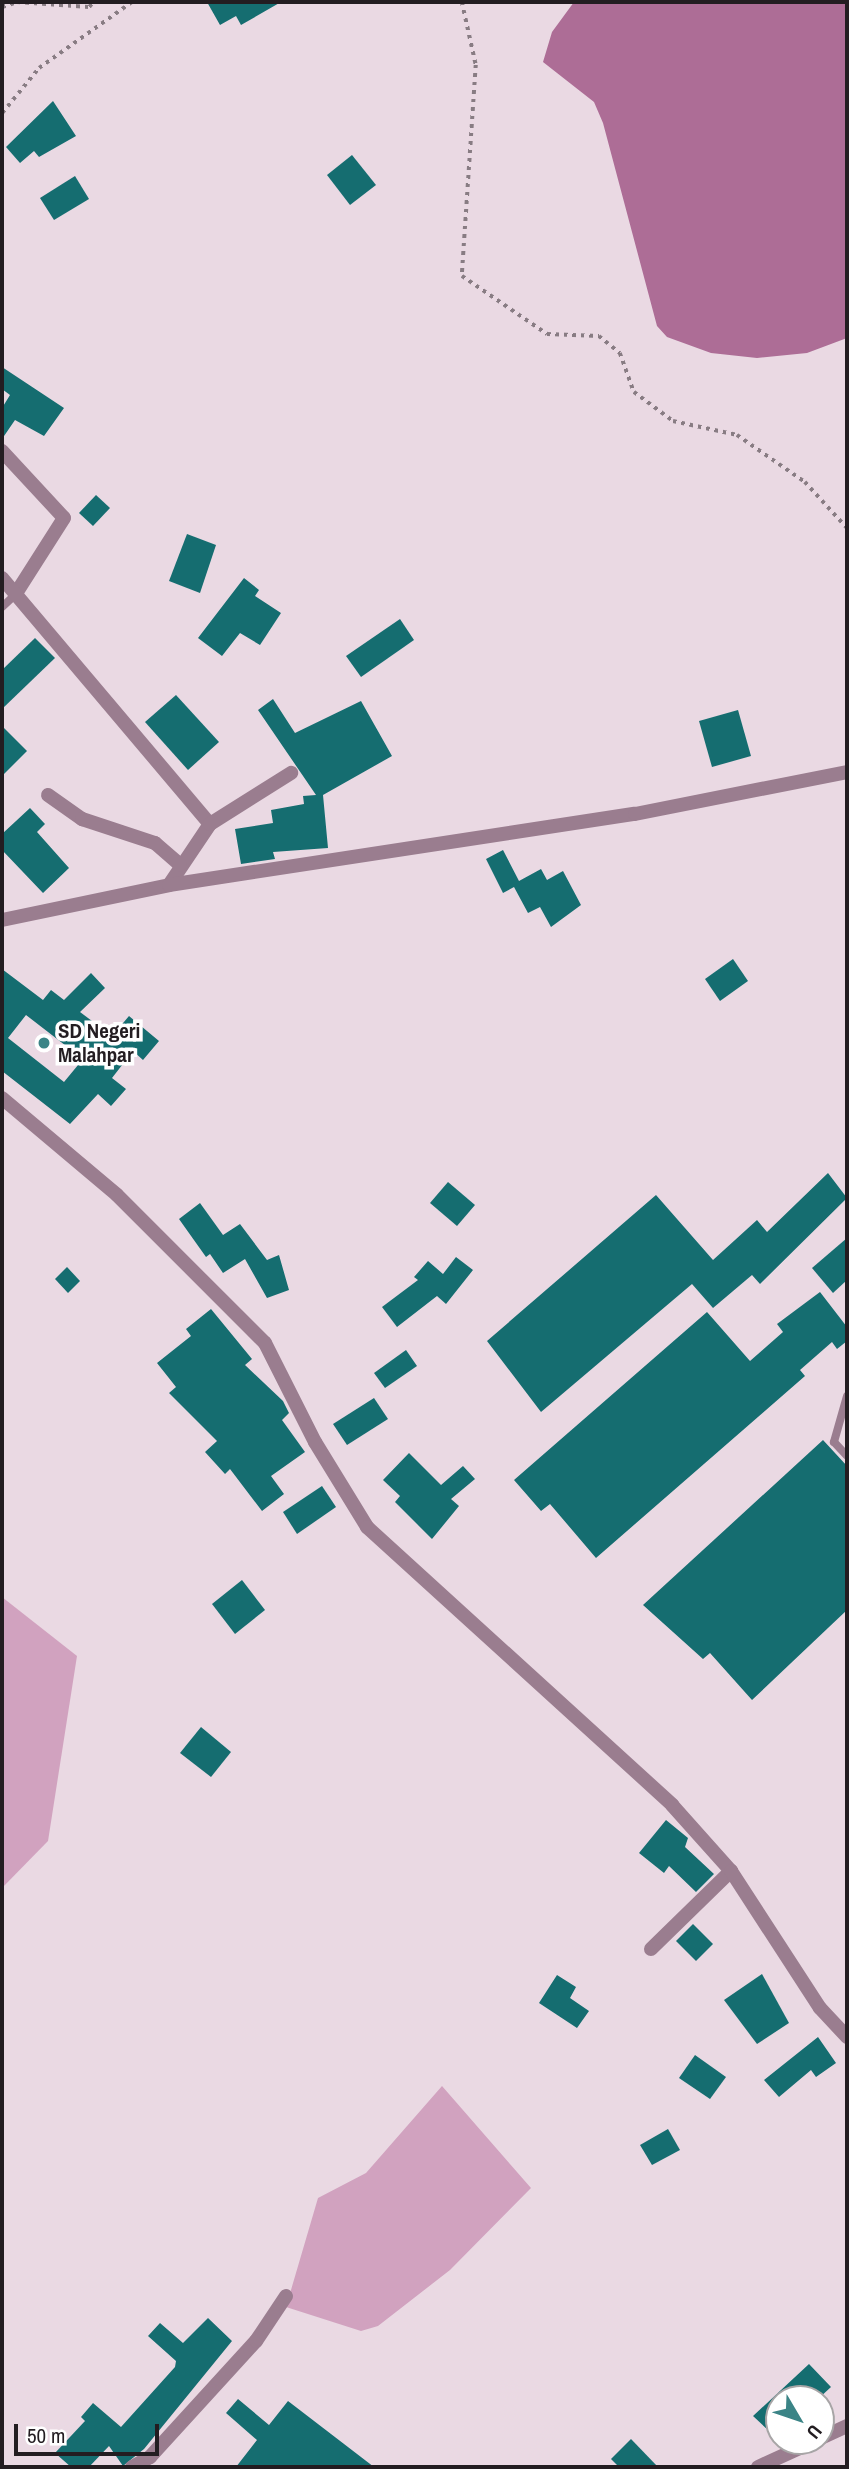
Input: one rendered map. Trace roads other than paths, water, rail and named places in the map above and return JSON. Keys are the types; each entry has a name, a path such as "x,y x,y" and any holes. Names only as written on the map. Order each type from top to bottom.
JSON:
{"street":[{"path":"2,451 64,518 15,595"},
{"path":"2,578 210,824"},
{"path":"2,920 169,885 648,812 847,772"},
{"path":"169,885 210,824 290,773"},
{"path":"48,794 82,819 155,843 180,865"},
{"path":"2,1098 117,1195 265,1343 315,1442 367,1527 672,1805 731,1871 820,2008 847,2037"},
{"path":"651,1949 731,1871"},
{"path":"132,2467 150,2457 247,2351 286,2296"},
{"path":"758,2467 784,2455"}],"lane":[{"path":"2,607 15,595"},
{"path":"847,1396 834,1442 847,1456"}],"place":[{"name":"SD Negeri Malahpar","path":"44,1043"}]}
